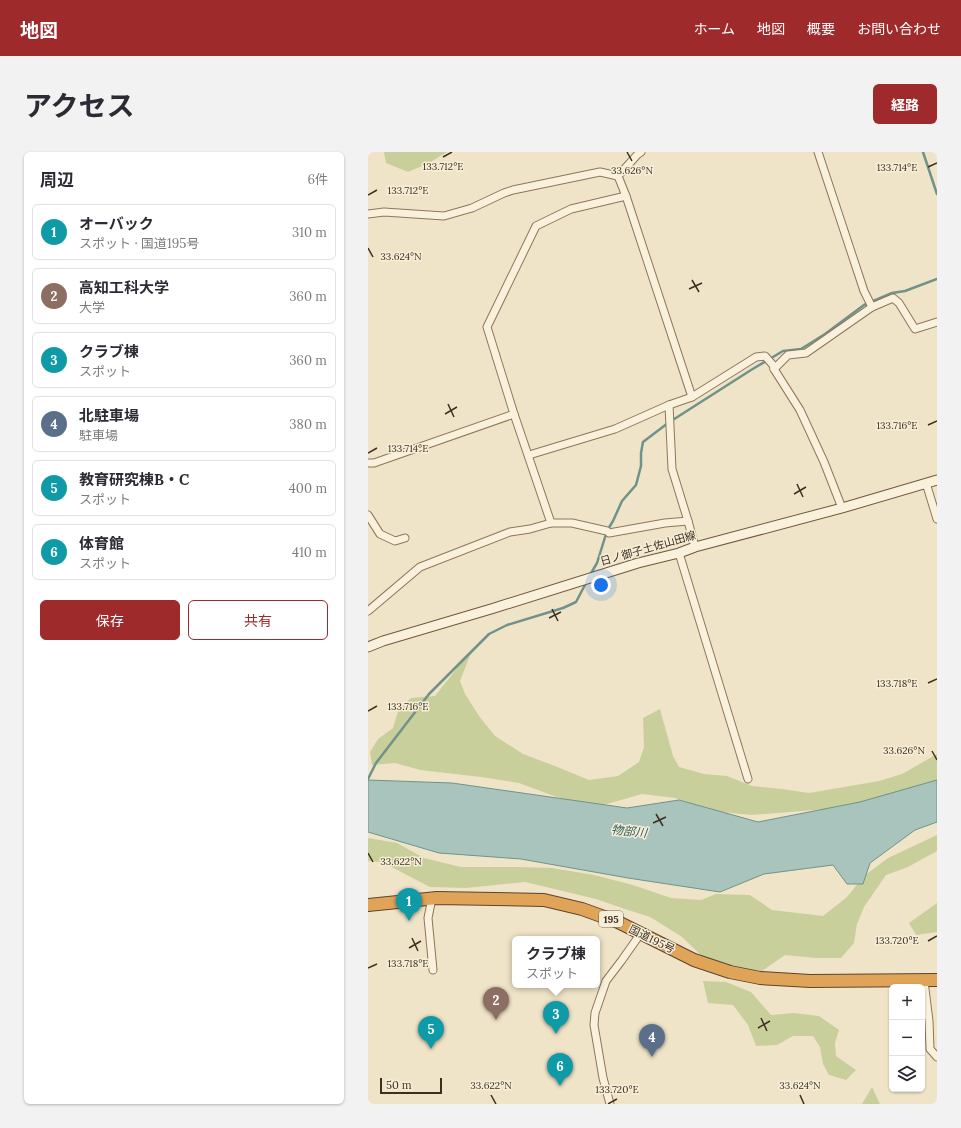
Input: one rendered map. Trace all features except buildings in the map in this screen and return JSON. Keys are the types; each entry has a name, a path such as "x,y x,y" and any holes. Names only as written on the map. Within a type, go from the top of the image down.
{"highway":[{"name":"国道195号","path":"368,905 432,898 544,900 589,912 618,922 694,960 730,972 760,978 810,981 937,980"}],"main road":[{"name":"日ノ御子土佐山田線","path":"368,647 638,563 842,508 937,480"}],"street":[{"path":"618,176 640,152"},
{"path":"818,152 864,291 872,307"},
{"path":"368,214 384,212 444,216 472,208 513,190 600,172 618,176"},
{"path":"618,176 626,196 692,397"},
{"path":"551,523 514,414 487,327 536,226 571,209 626,196"},
{"path":"773,367 788,354 806,353 872,307 893,298 899,303 916,329 937,322"},
{"path":"529,455 615,429 669,405 692,397 756,357 765,356 800,410 824,462 842,508"},
{"path":"669,405 672,469 695,547"},
{"path":"368,463 374,463 514,414"},
{"path":"926,483 937,519"},
{"path":"368,515 380,534 395,541 405,538"},
{"path":"368,610 420,567 510,532 530,529 551,523 572,523 609,532 664,523 688,521"},
{"path":"679,553 748,779"},
{"path":"432,898 428,918 433,970"},
{"path":"610,1104 603,1078 594,1025 595,1013 606,981 641,933"},
{"path":"924,981 929,1021 930,1049 937,1057"}],"green space":[{"path":"384,152 447,152 429,163 408,172 386,163"},
{"path":"473,648 460,681 465,694 479,716 495,736 523,754 589,780 618,776 639,762 644,747 643,718 660,709 673,756 679,767 704,774 727,776 752,786 809,793 879,781 902,774 937,754 937,780 915,793 839,808 751,815 712,811 675,798 642,794 607,804 584,805 519,783 420,770 395,763 372,765 370,752 378,739 393,728 399,708 411,698 435,696"},
{"path":"937,835 937,851 908,867 886,875 864,907 857,924 854,943 841,958 815,958 785,955 762,971 734,970 705,959 682,937 650,917 596,899 525,882 466,888 430,887 382,862 368,861 368,838 397,843 424,858 461,867 552,868 594,875 633,885 671,898 701,900 716,894 750,895 772,910 823,916 847,897 864,876 888,858"},
{"path":"937,903 937,932 916,935 909,923"},
{"path":"703,981 726,982 751,992 771,1015 794,1013 819,1016 839,1030 835,1043 836,1056 856,1070 846,1080 829,1075 823,1064 820,1047 813,1036 793,1036 777,1045 756,1046 748,1025 733,1005 708,1003"},
{"path":"872,1087 880,1104 862,1104"}],"water":[{"name":"物部川","path":"368,780 452,783 627,808 679,800 758,822 860,802 937,780 937,822 915,830 870,863 863,884 847,884 833,865 764,874 720,892 628,878 521,859 439,853 368,832"}],"waterway":[{"path":"923,152 937,194"},
{"path":"590,575 597,563 607,531 622,501 636,485 641,466 643,442 668,423 751,370 783,351 801,349 825,334 864,305 892,293 905,291 937,279"},
{"path":"368,779 376,763 429,694 489,634 507,625 563,608 576,602 586,583"}],"place":[{"name":"オーバック","path":"409,921"},
{"name":"高知工科大学","path":"496,1020"},
{"name":"クラブ棟","path":"556,1034"},
{"name":"教育研究棟B・C","path":"431,1049"},
{"name":"北駐車場","path":"652,1057"},
{"name":"体育館","path":"560,1086"}]}
